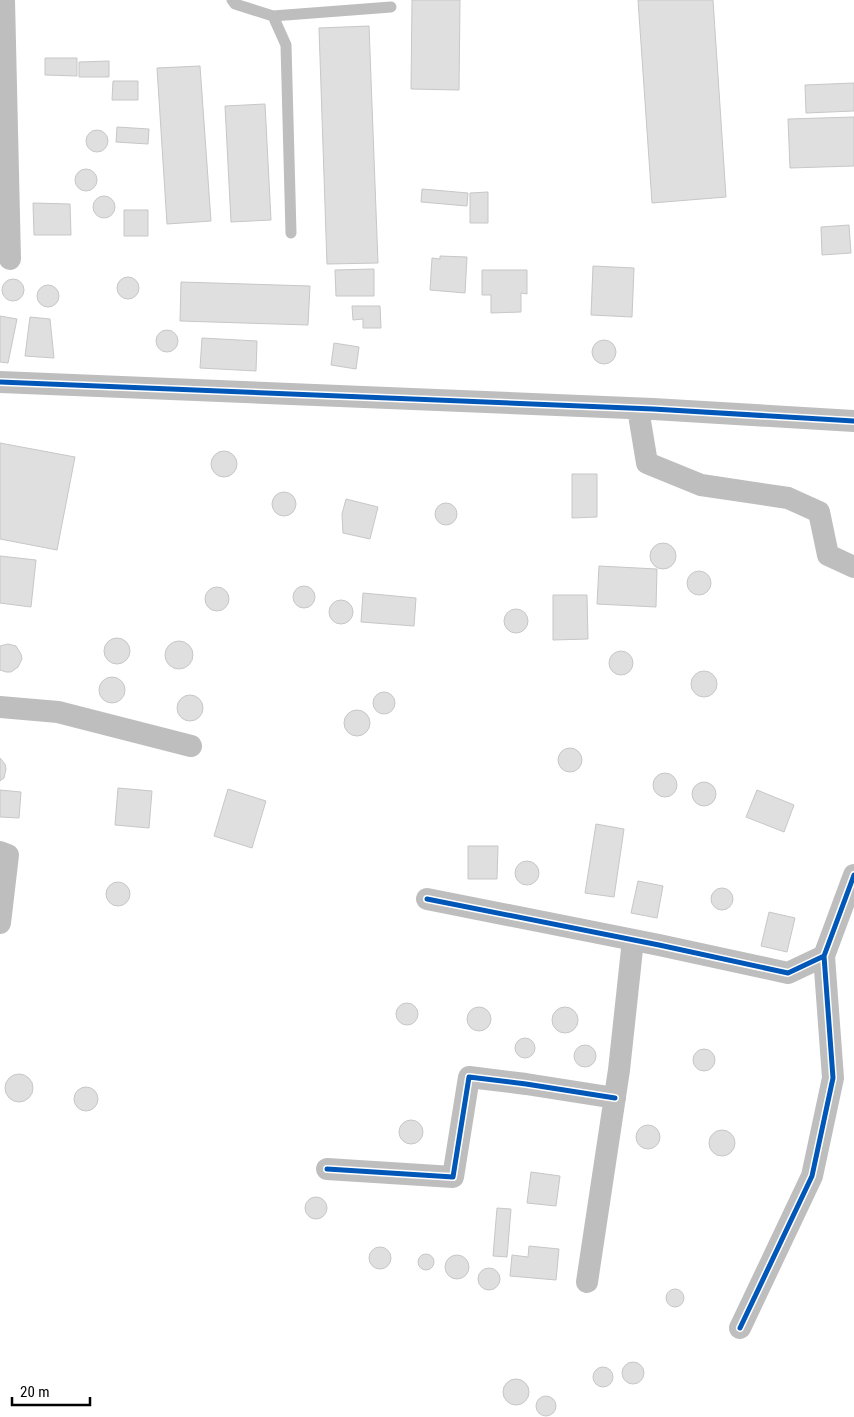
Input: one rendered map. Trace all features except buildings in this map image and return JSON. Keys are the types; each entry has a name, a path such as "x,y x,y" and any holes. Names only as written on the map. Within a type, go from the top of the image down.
{"street":[{"path":"4,0 10,259"},
{"path":"0,382 854,420"},
{"path":"638,409 647,463 701,486 788,498 819,512 828,555 854,567"},
{"path":"0,707 58,712 191,746"},
{"path":"0,852 8,855 0,923"},
{"path":"740,1328 812,1176 833,1078 824,956 854,875"},
{"path":"426,899 788,973 824,956"},
{"path":"587,1282 615,1098 633,940"},
{"path":"327,1169 453,1177 469,1077 615,1098"}],"lane":[{"path":"232,0 235,4 273,16 391,7"},
{"path":"273,16 286,45 291,233"}],"cycle path":[{"path":"0,382 653,409 854,421"},
{"path":"427,899 659,945 788,973 824,956 854,875"},
{"path":"740,1328 812,1176 833,1078 824,956"},
{"path":"327,1169 453,1177 469,1077 615,1098"}]}
